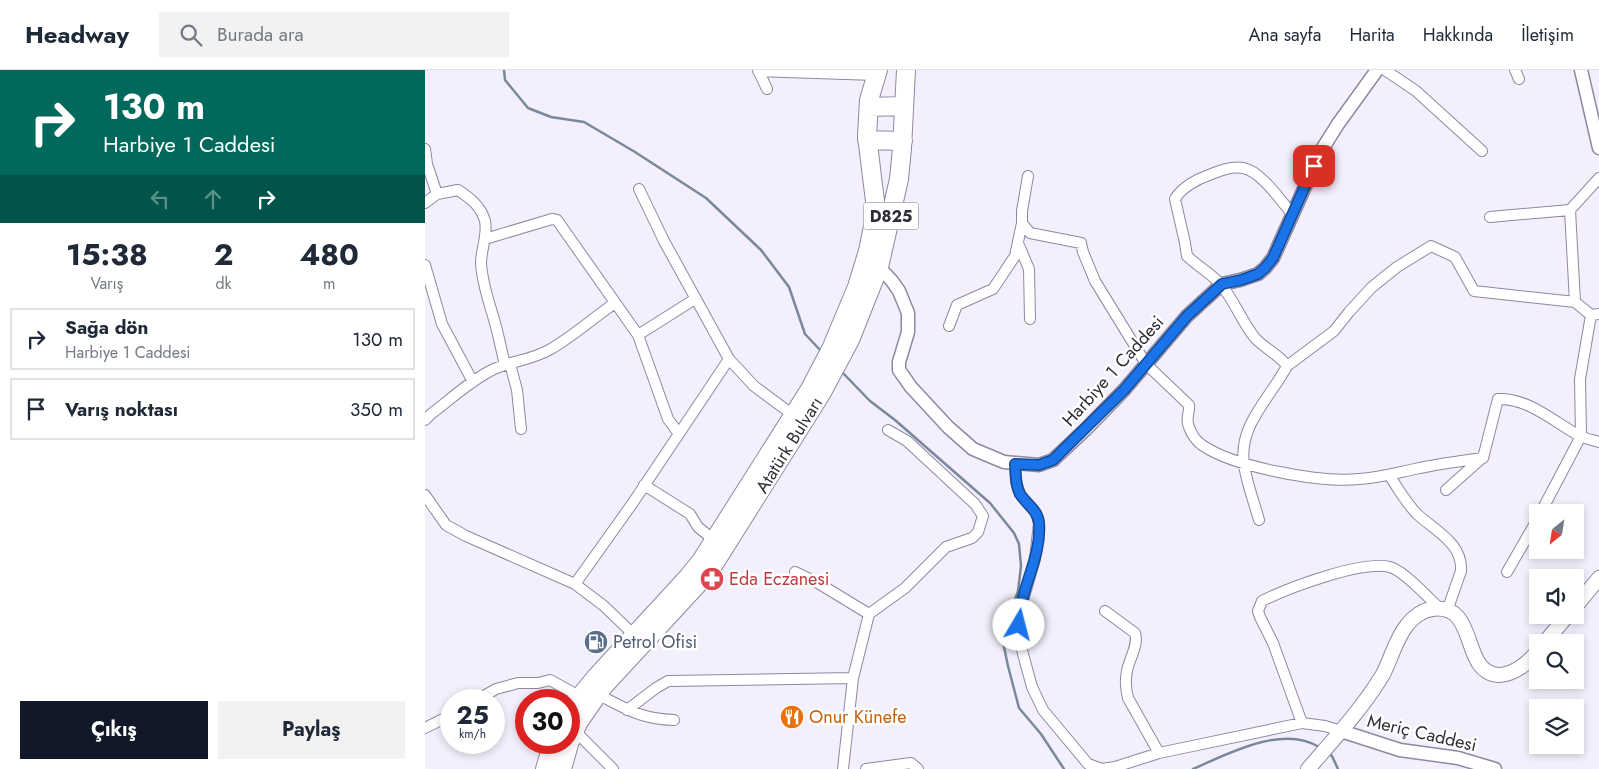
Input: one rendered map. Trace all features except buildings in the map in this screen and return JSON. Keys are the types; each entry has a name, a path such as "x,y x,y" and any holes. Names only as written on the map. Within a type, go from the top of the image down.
{"highway":[{"name":"Atatürk Bulvarı","path":"580,697 632,643 709,572 816,392 837,351 863,310 879,267 899,179 903,140 905,70"},
{"name":"Atatürk Bulvarı","path":"837,351 872,231 875,201 867,140 869,107 877,72"},
{"path":"869,107 904,106"},
{"path":"867,140 903,140"},
{"name":"Atatürk Bulvarı","path":"580,723 632,643 688,577 715,540 793,415 816,392"},
{"path":"545,769 549,754"},
{"name":"Atatürk Bulvarı","path":"562,769 567,754"}],"main road":[{"path":"1584,596 1599,578"},
{"path":"1308,769 1361,707 1382,675 1407,624 1423,612 1444,610 1460,620 1466,629 1479,664 1491,673 1507,674 1522,667 1529,660"},
{"path":"1552,634 1560,624"}],"street":[{"path":"767,89 758,70 877,72"},
{"name":"Harbiye 1 Caddesi","path":"879,267 899,291 908,313 908,332 899,362 899,370 929,408 973,449 992,458 1015,464 1039,465 1053,460 1108,407 1187,316 1222,284 1250,277 1265,268 1273,258 1321,151 1377,70"},
{"path":"1385,70 1416,91 1482,151"},
{"path":"1581,70 1599,148"},
{"path":"425,149 427,164 437,194"},
{"path":"1287,366 1284,360 1268,350 1256,338 1241,318 1222,284 1187,256 1175,199 1179,192 1204,176 1227,169 1243,168 1260,176 1293,214"},
{"path":"949,326 957,305 993,289 1015,256 1028,176"},
{"path":"1489,216 1570,210 1599,178"},
{"path":"639,189 664,241 729,359 754,386 793,415"},
{"path":"425,203 437,194 458,190 470,198 479,208 485,221 485,239 481,263 484,285 507,364 517,390 521,429"},
{"path":"1570,210 1575,302"},
{"path":"485,239 555,219 638,335 669,419 679,434"},
{"path":"1022,222 1030,234 1081,243 1095,281 1146,364 1189,405 1190,408 1186,418 1189,428 1201,445 1244,464 1335,480 1359,480 1415,468 1483,458"},
{"path":"1018,243 1029,269 1030,319"},
{"path":"1259,520 1244,464 1243,452 1251,422 1287,366 1334,331 1371,287 1397,267 1431,246 1455,257 1474,291 1575,302 1595,315 1580,379 1581,436 1545,504"},
{"path":"425,266 442,324 473,382"},
{"path":"638,335 695,299"},
{"path":"425,420 473,382 507,364 530,359 549,350 615,303"},
{"path":"575,584 729,359"},
{"path":"1446,490 1483,458 1498,399 1510,398 1547,415 1581,436 1599,442"},
{"path":"843,769 853,678 869,614 905,588 946,548 972,538 978,532 983,516 975,504 907,441 888,430"},
{"path":"1015,464 1016,482 1020,494 1037,516 1039,523 1035,558 1019,614 1019,636 1023,654 1032,687 1043,710 1088,764 1102,769 1115,767 1159,753 1302,723 1325,726 1337,735"},
{"path":"1302,723 1273,643 1258,611 1262,601 1304,583 1373,566 1391,568 1416,584 1444,610 1461,571 1459,555 1447,538 1416,513 1389,475"},
{"path":"644,484 691,514 698,527 715,540"},
{"path":"425,495 442,520 455,530 575,584 604,606 632,643"},
{"path":"1507,572 1529,534"},
{"path":"795,572 818,583 869,614"},
{"path":"1105,611 1135,633 1135,641 1126,672 1128,698 1159,753"},
{"path":"627,710 656,688 668,682 853,678"},
{"path":"496,689 518,683 538,683 550,680 562,689"},
{"path":"597,694 640,716 651,719 674,720"},
{"path":"425,728 440,720"},
{"name":"Meriç Caddesi","path":"1337,735 1400,750 1458,758 1495,769"},
{"path":"580,736 613,769"},
{"path":"866,769 911,763 918,769"}],"waterway":[{"path":"504,70 505,80 528,108 551,117 584,122 635,152 706,198 761,250 789,287 805,334 821,351"},
{"path":"841,371 870,401 895,420 990,503 1014,533 1019,544 1021,566 1018,591 1005,627 1004,647 1008,666 1019,708 1041,734 1064,769"},
{"path":"1193,769 1238,749 1272,740 1289,739 1305,741 1319,747"},
{"path":"1328,753 1332,756 1338,769"}],"place":[{"name":"Eda Eczanesi","path":"712,579"},
{"name":"Petrol Ofisi","path":"596,642"},
{"name":"Onur Künefe","path":"792,717"}],"route":[{"path":"1019,625 1019,614 1035,558 1039,523 1037,516 1020,494 1016,482 1015,464 1047,464 1061,454 1124,390 1187,316 1222,284 1250,277 1258,274 1265,268 1273,258 1314,166"}]}
